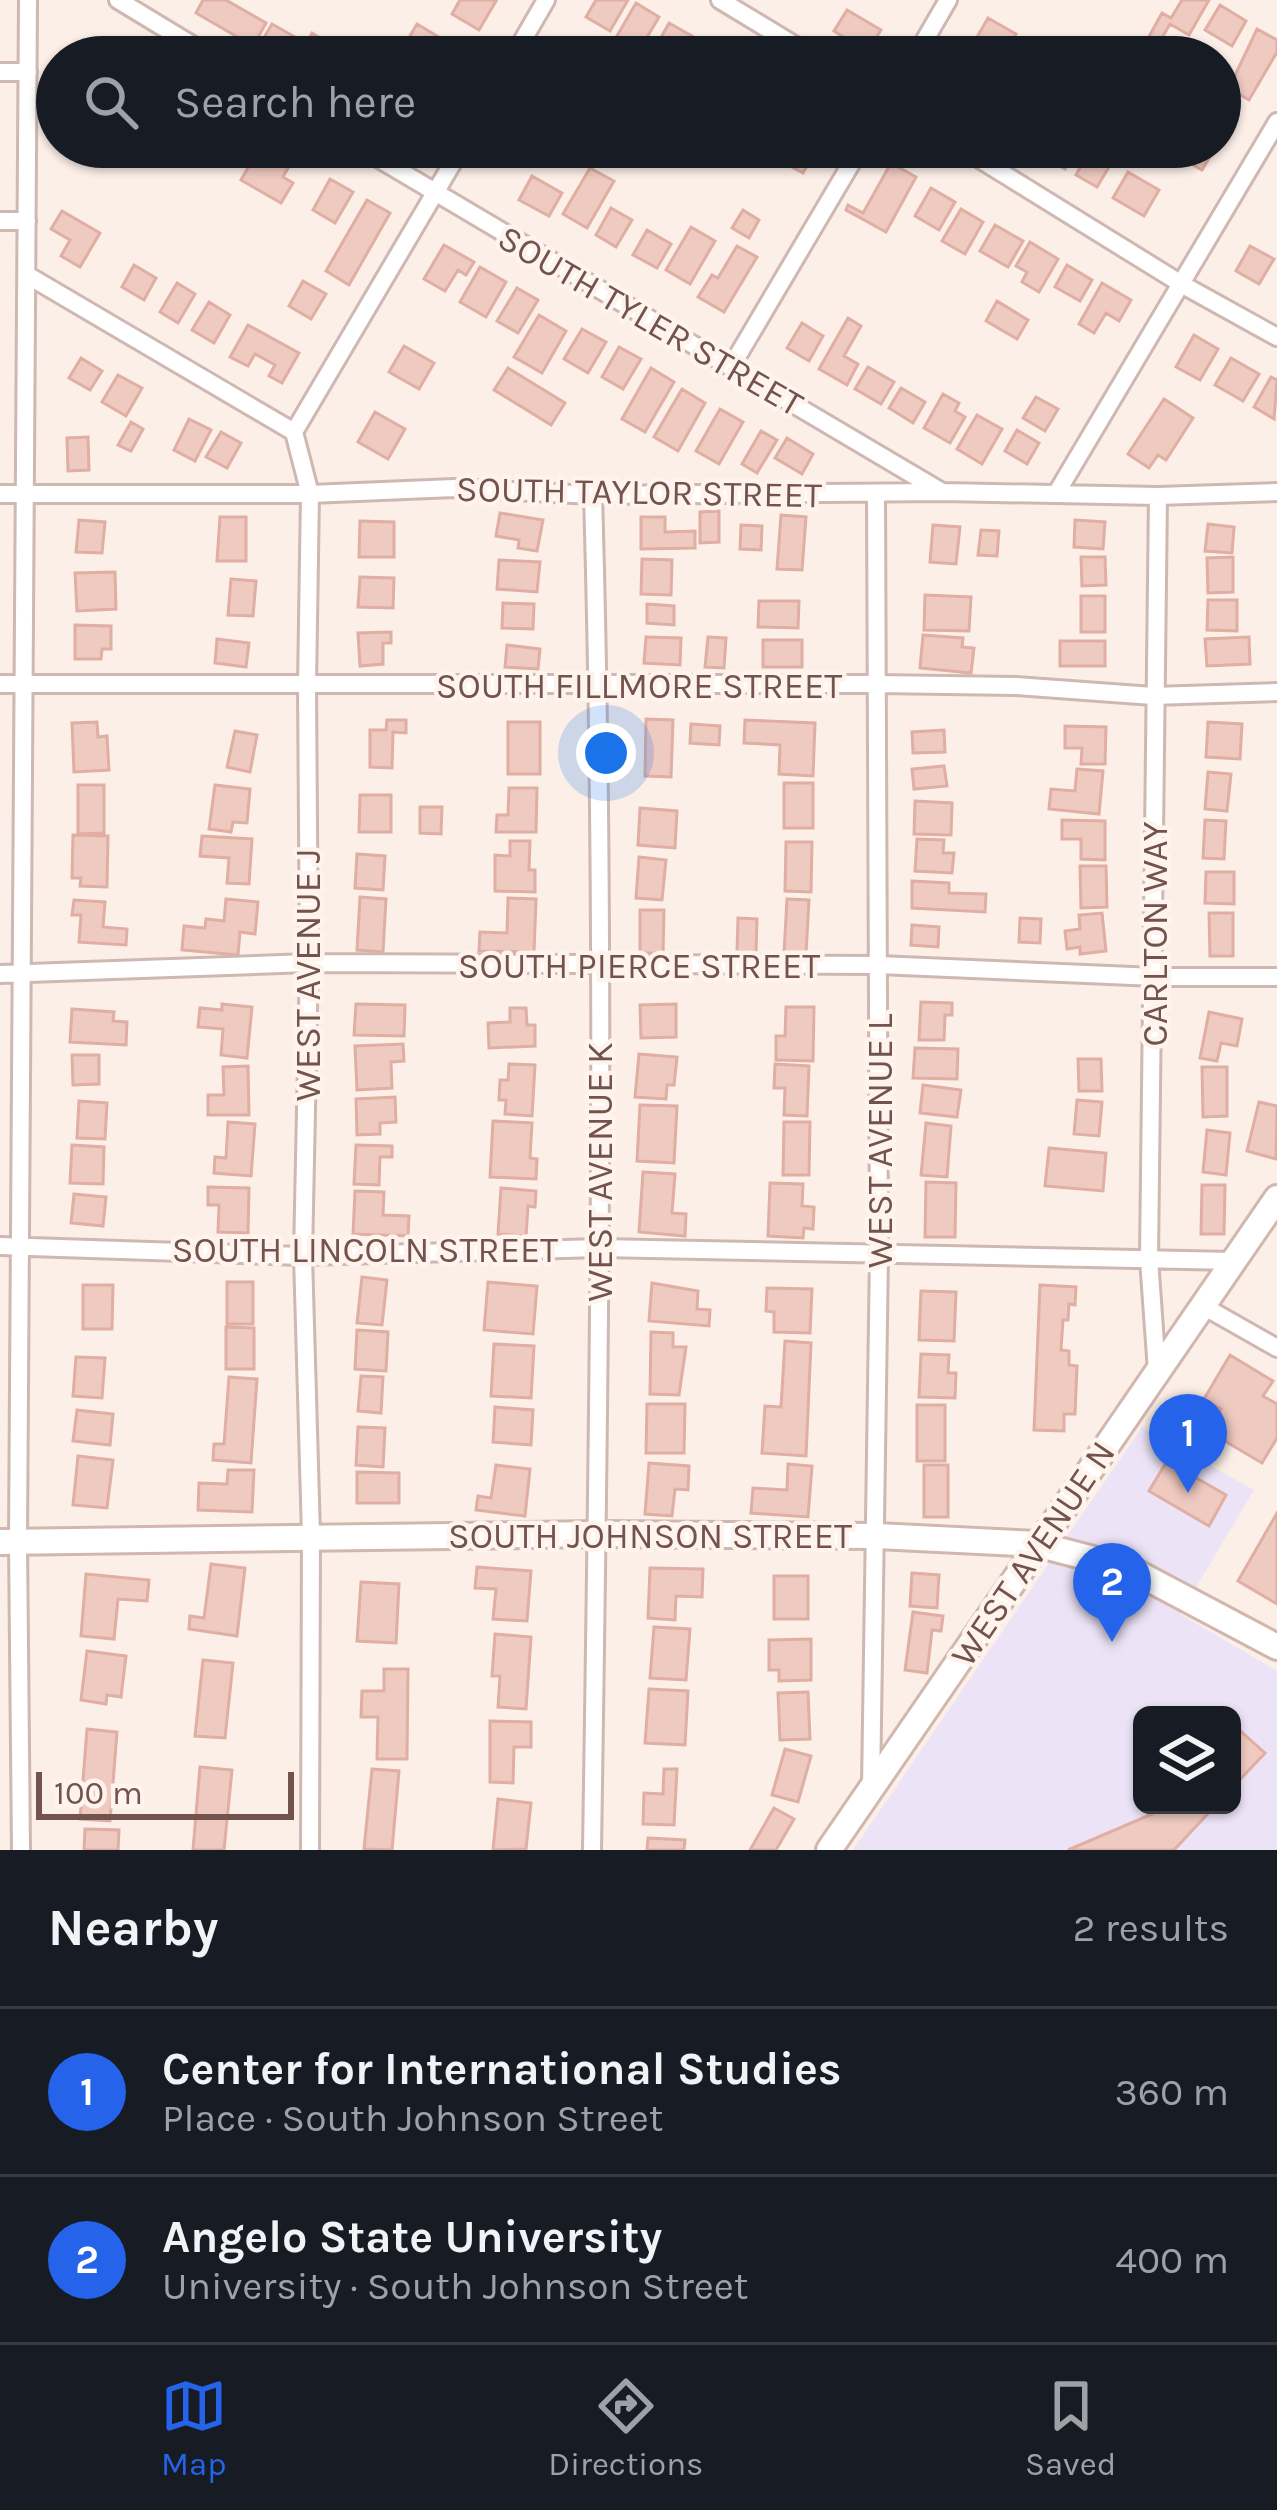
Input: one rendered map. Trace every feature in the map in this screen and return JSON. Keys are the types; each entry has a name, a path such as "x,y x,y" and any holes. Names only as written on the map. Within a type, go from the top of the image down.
{"main road":[{"name":"WEST AVENUE N","path":"829,1850 1277,1198"},
{"name":"SOUTH JOHNSON STREET","path":"9,1542 597,1534 877,1536 1036,1544 1128,1568 1277,1647"}],"street":[{"path":"21,1850 9,1542 20,1244 28,0"},
{"path":"118,0 145,7 184,36"},
{"path":"525,36 546,0"},
{"path":"720,0 779,36"},
{"path":"927,36 948,0"},
{"path":"0,71 28,72"},
{"path":"1056,494 1277,122"},
{"name":"SOUTH TYLER STREET","path":"393,168 943,492"},
{"path":"27,274 295,432 450,168"},
{"path":"731,367 849,168"},
{"path":"995,168 1183,285 1277,337"},
{"path":"0,220 27,221"},
{"name":"WEST AVENUE J","path":"295,432 310,494 303,1256 310,1535 310,1850"},
{"name":"SOUTH TAYLOR STREET","path":"0,494 310,494 454,488 593,495 1277,492"},
{"name":"WEST AVENUE L","path":"871,1789 879,1254 876,493"},
{"name":"WEST AVENUE K","path":"592,1850 600,1248 599,686 593,495"},
{"name":"CARLTON WAY","path":"1157,1372 1149,1259 1158,496"},
{"name":"SOUTH FILLMORE STREET","path":"0,684 878,684 1016,686 1153,696 1277,692"},
{"name":"SOUTH PIERCE STREET","path":"0,974 309,963 879,965 1155,977 1277,976"},
{"name":"SOUTH LINCOLN STREET","path":"0,1246 303,1256 600,1248 1233,1261"},
{"path":"1203,1306 1277,1348"}],"shaded area":[{"path":"1142,1427 1254,1490 1180,1614 1277,1671 1277,1850 853,1850"}],"building":[{"path":"203,0 226,0 266,23 259,36 236,36 196,13"},
{"path":"460,0 496,1 479,30 452,14"},
{"path":"596,0 628,0 610,31 586,17"},
{"path":"1182,0 1209,0 1189,35 1170,24 1163,36 1149,36 1162,13 1171,18"},
{"path":"636,3 659,17 648,36 617,36"},
{"path":"1220,5 1246,21 1238,36 1215,36 1205,30"},
{"path":"847,10 881,30 877,36 842,36 834,31"},
{"path":"988,18 1016,34 1015,36 978,36"},
{"path":"669,23 692,36 662,36"},
{"path":"272,24 293,36 265,36"},
{"path":"417,24 437,36 410,36"},
{"path":"1257,29 1277,40 1277,52 1249,100 1241,95 1241,63"},
{"path":"248,168 288,168 283,177 293,183 281,203 241,180"},
{"path":"590,168 614,181 587,228 563,214"},
{"path":"888,168 900,168 916,177 886,232 846,210 848,205 863,213"},
{"path":"1080,168 1108,168 1097,187 1076,175"},
{"path":"1128,172 1159,190 1144,216 1113,198"},
{"path":"532,176 562,193 549,216 519,200"},
{"path":"330,179 353,192 335,223 313,210"},
{"path":"931,188 955,202 939,230 915,216"},
{"path":"367,200 390,213 349,285 326,271"},
{"path":"611,208 632,220 616,247 596,235"},
{"path":"961,209 983,222 965,254 942,241"},
{"path":"743,210 759,220 749,238 732,228"},
{"path":"62,211 100,233 80,267 61,256 70,240 51,229"},
{"path":"995,225 1023,241 1008,267 980,251"},
{"path":"691,227 715,241 690,284 666,270"},
{"path":"647,230 671,244 657,268 633,255"},
{"path":"1030,242 1058,259 1039,292 1022,282 1027,272 1016,266"},
{"path":"444,245 474,262 466,275 458,270 445,291 424,279"},
{"path":"737,246 757,257 724,312 698,297 712,275 718,278"},
{"path":"1250,246 1274,259 1259,284 1236,271"},
{"path":"134,265 156,278 144,300 122,287"},
{"path":"1067,265 1092,280 1080,301 1055,287"},
{"path":"480,267 506,282 486,317 460,302"},
{"path":"303,281 326,294 311,319 289,306"},
{"path":"177,283 195,294 178,323 160,312"},
{"path":"1102,283 1131,300 1119,321 1106,313 1094,333 1079,324"},
{"path":"517,288 538,300 518,333 497,321"},
{"path":"997,301 1028,320 1017,339 986,321"},
{"path":"209,302 230,315 214,343 192,330"},
{"path":"539,315 566,331 542,373 514,357"},
{"path":"848,318 861,326 844,356 858,364 847,385 819,369"},
{"path":"802,323 823,336 809,361 787,348"},
{"path":"248,325 299,353 282,383 269,376 275,365 255,354 248,366 230,357"},
{"path":"582,329 606,342 588,373 564,359"},
{"path":"1194,335 1218,349 1200,380 1176,367"},
{"path":"404,346 434,363 419,389 389,372"},
{"path":"619,347 641,359 623,389 602,377"},
{"path":"81,358 102,371 90,390 69,378"},
{"path":"1231,358 1259,374 1243,401 1215,385"},
{"path":"868,367 894,382 881,404 855,389"},
{"path":"508,368 565,403 551,425 494,390"},
{"path":"651,368 674,382 645,432 622,419"},
{"path":"118,375 142,388 126,416 102,402"},
{"path":"1271,377 1277,380 1274,419 1254,407"},
{"path":"901,388 925,402 913,423 889,408"},
{"path":"682,389 705,403 678,451 654,437"},
{"path":"943,394 959,403 955,411 965,417 950,443 924,428"},
{"path":"1036,397 1058,409 1045,431 1023,418"},
{"path":"1164,399 1193,418 1166,460 1158,455 1149,468 1128,454"},
{"path":"720,409 743,422 719,464 696,451"},
{"path":"375,412 405,429 388,459 358,442"},
{"path":"977,415 1002,429 982,464 957,449"},
{"path":"189,419 211,430 195,461 174,450"},
{"path":"131,422 143,429 131,451 118,445"},
{"path":"1017,430 1039,443 1027,464 1005,451"},
{"path":"761,431 777,440 757,473 742,464"},
{"path":"221,432 241,443 227,468 206,457"},
{"path":"88,437 89,470 68,471 67,438"},
{"path":"787,438 813,454 802,474 775,458"},
{"path":"719,511 719,542 700,543 700,512"},
{"path":"500,513 543,520 537,551 518,548 519,540 496,536"},
{"path":"781,515 806,517 802,570 777,569"},
{"path":"220,517 246,517 246,561 217,561"},
{"path":"641,517 665,517 665,532 695,531 695,548 641,549"},
{"path":"79,520 105,522 102,553 76,552"},
{"path":"1075,520 1105,522 1103,549 1074,547"},
{"path":"360,521 394,522 394,557 359,557"},
{"path":"1208,524 1234,527 1232,553 1205,551"},
{"path":"741,525 762,526 761,550 740,549"},
{"path":"933,525 960,527 956,564 930,562"},
{"path":"981,530 999,531 997,556 978,555"},
{"path":"1081,557 1105,557 1106,585 1082,586"},
{"path":"1233,557 1233,592 1208,593 1207,558"},
{"path":"642,559 672,560 671,595 641,594"},
{"path":"499,560 540,562 537,592 497,589"},
{"path":"115,572 116,609 77,611 75,573"},
{"path":"360,577 394,578 393,608 358,607"},
{"path":"231,579 256,581 253,616 228,615"},
{"path":"925,595 971,597 969,631 924,630"},
{"path":"1081,596 1105,596 1105,632 1081,632"},
{"path":"1208,600 1237,600 1237,631 1207,630"},
{"path":"759,601 799,601 798,628 758,627"},
{"path":"503,603 534,604 533,629 502,628"},
{"path":"647,604 674,606 674,625 647,623"},
{"path":"75,625 111,626 111,649 102,649 101,659 75,659"},
{"path":"391,632 391,643 383,643 383,664 360,666 358,633"},
{"path":"923,635 963,638 962,647 974,648 971,673 920,668"},
{"path":"646,637 681,638 680,665 644,663"},
{"path":"708,637 726,638 724,668 705,667"},
{"path":"1249,637 1250,664 1207,666 1205,639"},
{"path":"217,639 249,643 246,667 215,663"},
{"path":"763,640 802,640 802,667 763,667"},
{"path":"1060,641 1105,641 1105,666 1060,666"},
{"path":"507,645 540,649 538,669 505,667"},
{"path":"646,719 673,720 671,777 645,776"},
{"path":"387,720 406,720 406,733 393,732 392,768 370,767 370,730 386,730"},
{"path":"745,720 815,723 813,776 779,774 780,745 744,743"},
{"path":"97,722 98,737 107,736 109,770 74,772 72,723"},
{"path":"508,722 540,722 540,774 508,774"},
{"path":"1208,722 1242,724 1240,759 1206,757"},
{"path":"691,724 720,726 719,745 690,743"},
{"path":"1065,726 1106,727 1105,764 1081,764 1082,748 1065,748"},
{"path":"944,730 945,752 913,753 912,732"},
{"path":"235,731 257,735 250,772 227,767"},
{"path":"944,766 947,786 914,789 912,769"},
{"path":"1077,769 1103,771 1099,814 1049,809 1051,789 1075,791"},
{"path":"1208,772 1231,774 1227,811 1205,809"},
{"path":"784,783 813,783 813,828 784,828"},
{"path":"78,785 104,785 104,833 78,834"},
{"path":"215,785 250,789 247,823 233,822 231,832 209,829"},
{"path":"509,788 537,788 536,832 496,832 497,815 508,815"},
{"path":"360,795 391,795 391,832 359,832"},
{"path":"915,801 952,803 951,835 914,834"},
{"path":"420,807 442,807 441,834 420,833"},
{"path":"640,808 677,811 675,848 638,845"},
{"path":"1062,820 1105,821 1105,860 1081,859 1081,839 1062,839"},
{"path":"1205,820 1226,821 1224,859 1203,858"},
{"path":"73,835 108,836 107,887 80,886 81,878 72,878"},
{"path":"202,836 252,839 249,884 227,883 229,858 200,856"},
{"path":"917,839 944,840 943,853 954,853 952,873 915,871"},
{"path":"510,841 530,841 529,870 535,870 535,892 495,891 495,855 510,856"},
{"path":"786,842 812,842 811,892 785,891"},
{"path":"357,854 385,856 383,890 355,888"},
{"path":"639,857 666,860 662,900 636,898"},
{"path":"1080,866 1106,866 1107,907 1081,908"},
{"path":"1206,872 1234,872 1234,904 1205,903"},
{"path":"912,881 949,883 949,893 986,894 985,912 912,908"},
{"path":"360,897 386,899 383,952 357,950"},
{"path":"508,898 536,899 534,952 479,951 480,932 507,933"},
{"path":"226,899 258,902 255,934 240,932 238,955 182,950 184,926 205,928 206,919 224,921"},
{"path":"787,899 809,900 806,954 784,953"},
{"path":"74,900 105,902 103,927 127,929 126,945 79,942 81,915 72,915"},
{"path":"640,910 664,910 663,953 640,953"},
{"path":"1102,913 1106,951 1080,954 1080,947 1067,949 1065,931 1080,929 1079,915"},
{"path":"1209,913 1233,913 1233,956 1210,956"},
{"path":"738,918 757,919 756,952 737,952"},
{"path":"1020,918 1041,919 1040,943 1019,942"},
{"path":"912,925 939,927 938,947 911,945"},
{"path":"921,1002 952,1003 952,1015 945,1015 944,1040 919,1040"},
{"path":"222,1004 252,1007 247,1058 221,1055 223,1029 198,1027 200,1008 222,1010"},
{"path":"356,1004 405,1005 404,1036 354,1035"},
{"path":"676,1004 676,1037 641,1038 640,1005"},
{"path":"786,1007 814,1007 813,1061 776,1060 776,1036 785,1036"},
{"path":"510,1008 526,1008 527,1025 535,1025 535,1046 489,1048 488,1023 510,1022"},
{"path":"72,1009 114,1012 113,1021 127,1022 126,1045 70,1042"},
{"path":"1209,1012 1242,1019 1237,1046 1221,1043 1217,1061 1200,1058"},
{"path":"403,1044 404,1061 391,1062 392,1088 357,1090 355,1046"},
{"path":"915,1048 958,1049 957,1079 913,1078"},
{"path":"639,1054 677,1057 674,1085 667,1085 666,1099 635,1097"},
{"path":"72,1055 99,1055 99,1084 73,1085"},
{"path":"1078,1059 1101,1059 1102,1091 1079,1091"},
{"path":"509,1064 535,1065 532,1116 505,1114 506,1100 499,1100 500,1080 508,1080"},
{"path":"775,1064 809,1066 807,1116 784,1115 785,1088 774,1088"},
{"path":"248,1066 249,1115 208,1115 208,1095 224,1095 223,1067"},
{"path":"1202,1067 1227,1067 1227,1116 1203,1117"},
{"path":"923,1085 961,1090 957,1117 920,1113"},
{"path":"395,1097 396,1122 380,1123 380,1134 357,1135 356,1099"},
{"path":"1077,1100 1102,1102 1099,1136 1074,1134"},
{"path":"79,1101 107,1103 105,1139 77,1138"},
{"path":"1259,1102 1277,1106 1276,1159 1247,1151"},
{"path":"640,1105 677,1106 674,1163 637,1161"},
{"path":"493,1121 532,1123 530,1158 537,1159 536,1179 490,1177"},
{"path":"228,1122 255,1124 251,1176 214,1173 215,1157 226,1158"},
{"path":"784,1122 810,1122 809,1175 783,1175"},
{"path":"926,1123 951,1126 947,1177 921,1175"},
{"path":"1207,1130 1230,1133 1226,1175 1203,1172"},
{"path":"72,1145 104,1147 103,1184 70,1183"},
{"path":"356,1145 392,1146 392,1157 380,1157 379,1185 354,1184"},
{"path":"1049,1148 1106,1153 1103,1191 1045,1186"},
{"path":"643,1172 675,1174 672,1213 686,1214 685,1236 639,1232"},
{"path":"926,1182 956,1183 955,1237 925,1237"},
{"path":"770,1183 803,1184 802,1206 814,1207 813,1229 804,1228 803,1238 768,1236"},
{"path":"1202,1185 1225,1185 1224,1234 1201,1234"},
{"path":"208,1187 249,1188 248,1233 218,1232 219,1205 208,1205"},
{"path":"501,1188 536,1191 535,1207 528,1206 526,1236 498,1234"},
{"path":"355,1191 384,1192 383,1215 409,1216 408,1236 353,1234"},
{"path":"74,1194 106,1197 103,1226 71,1223"},
{"path":"362,1277 387,1280 382,1325 357,1323"},
{"path":"227,1282 253,1282 253,1324 227,1324"},
{"path":"488,1282 537,1286 533,1334 484,1330"},
{"path":"652,1283 698,1291 697,1309 710,1310 709,1326 649,1321"},
{"path":"83,1285 113,1285 112,1329 83,1329"},
{"path":"1040,1285 1076,1287 1075,1305 1069,1304 1068,1320 1063,1320 1061,1350 1069,1351 1069,1365 1077,1366 1075,1414 1064,1414 1064,1431 1034,1430"},
{"path":"767,1288 812,1289 810,1333 774,1332 774,1312 766,1311"},
{"path":"921,1291 956,1292 954,1341 919,1340"},
{"path":"226,1327 254,1328 254,1369 226,1369"},
{"path":"357,1330 388,1332 386,1371 355,1369"},
{"path":"651,1332 673,1333 673,1347 686,1347 679,1395 650,1394"},
{"path":"785,1341 811,1343 806,1456 762,1453 765,1406 781,1407"},
{"path":"494,1344 534,1346 531,1398 491,1396"},
{"path":"921,1354 949,1355 948,1373 956,1373 955,1398 919,1397"},
{"path":"1230,1355 1273,1381 1263,1396 1277,1404 1277,1438 1262,1463 1208,1431 1221,1409 1204,1399"},
{"path":"76,1357 105,1358 102,1398 73,1396"},
{"path":"361,1376 383,1377 381,1413 358,1411"},
{"path":"229,1377 257,1379 251,1463 213,1460 214,1444 224,1444"},
{"path":"647,1404 685,1404 684,1453 646,1453"},
{"path":"917,1405 945,1405 945,1461 917,1461"},
{"path":"495,1407 533,1410 531,1445 493,1442"},
{"path":"77,1410 113,1414 110,1445 73,1441"},
{"path":"358,1427 385,1428 383,1467 356,1465"},
{"path":"78,1456 113,1460 107,1508 73,1505"},
{"path":"1167,1461 1226,1495 1209,1526 1149,1491"},
{"path":"649,1463 689,1466 688,1490 675,1489 672,1516 645,1514"},
{"path":"788,1464 812,1466 808,1517 751,1513 753,1488 787,1490"},
{"path":"496,1465 530,1469 525,1516 476,1510 478,1496 491,1498"},
{"path":"924,1465 948,1465 948,1517 924,1517"},
{"path":"228,1470 254,1470 252,1512 198,1510 199,1483 227,1484"},
{"path":"357,1472 399,1473 399,1503 357,1503"},
{"path":"1277,1513 1277,1604 1238,1581"},
{"path":"211,1564 245,1568 237,1636 189,1629 190,1616 204,1618"},
{"path":"477,1567 531,1571 527,1621 493,1619 496,1589 475,1588"},
{"path":"650,1568 703,1569 702,1597 676,1596 675,1620 648,1618"},
{"path":"912,1573 939,1575 937,1608 910,1606"},
{"path":"86,1574 149,1580 147,1601 118,1599 114,1639 81,1636"},
{"path":"774,1576 808,1576 808,1619 774,1619"},
{"path":"361,1582 399,1584 396,1643 357,1641"},
{"path":"913,1612 943,1616 941,1631 932,1630 927,1673 905,1670"},
{"path":"654,1627 690,1629 686,1680 650,1678"},
{"path":"495,1634 531,1637 526,1709 498,1707 500,1676 492,1676"},
{"path":"811,1639 811,1680 779,1681 779,1670 769,1670 769,1640"},
{"path":"87,1651 126,1656 121,1697 107,1695 106,1704 81,1700"},
{"path":"203,1660 233,1663 225,1738 195,1736"},
{"path":"384,1669 408,1669 407,1759 377,1759 378,1717 361,1717 362,1691 384,1691"},
{"path":"649,1689 688,1691 685,1745 645,1743"},
{"path":"808,1692 810,1739 780,1740 778,1693"},
{"path":"490,1721 531,1722 531,1747 514,1747 513,1783 490,1782"},
{"path":"87,1729 117,1732 110,1821 80,1819"},
{"path":"1241,1732 1265,1753 1241,1778"},
{"path":"785,1749 811,1756 798,1802 772,1795"},
{"path":"200,1767 232,1770 224,1850 193,1850"},
{"path":"372,1769 399,1771 392,1850 364,1849"},
{"path":"664,1769 677,1769 674,1825 643,1824 644,1793 663,1794"},
{"path":"498,1799 531,1803 526,1849 493,1850"},
{"path":"774,1808 794,1819 776,1850 750,1850"},
{"path":"1152,1814 1208,1814 1174,1850 1068,1850"},
{"path":"85,1829 119,1830 118,1850 84,1850"},
{"path":"648,1838 685,1840 684,1850 647,1850"}],"place":[{"name":"Center for International Studies","path":"1188,1493"},
{"name":"Angelo State University","path":"1112,1642"}]}
